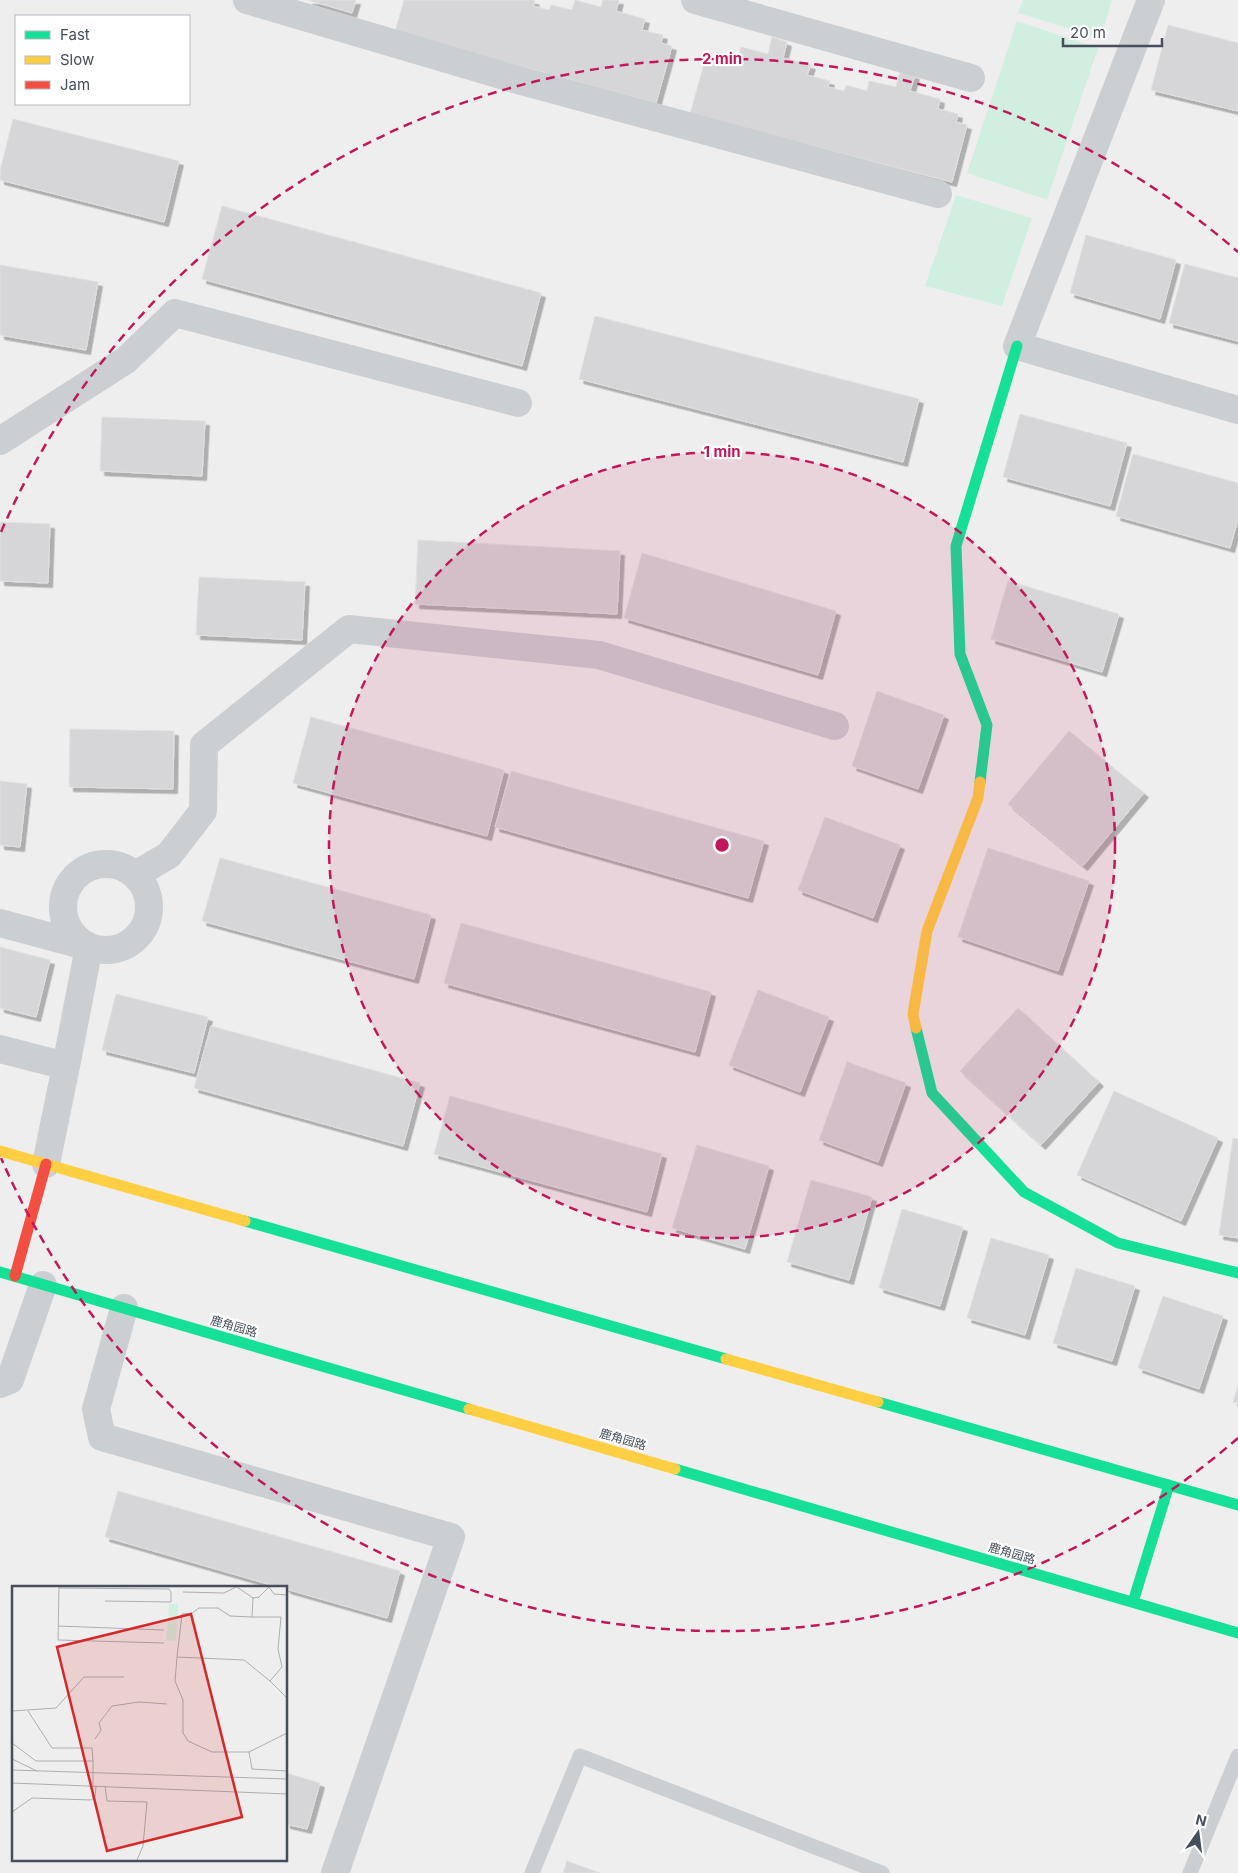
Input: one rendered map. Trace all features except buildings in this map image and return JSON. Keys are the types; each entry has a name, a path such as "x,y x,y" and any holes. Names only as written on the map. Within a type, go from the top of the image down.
{"street":[{"path":"247,0 518,80 938,194"},
{"path":"695,0 971,78"},
{"path":"1151,0 1017,346 956,546 960,654 987,725 978,798 927,931 913,1014 932,1094 1024,1192 1118,1243 1238,1273"},
{"path":"0,442 126,360 175,313 518,402"},
{"path":"1017,346 1238,410"},
{"path":"135,875 169,855 203,811 204,745 349,630 599,655 835,726"},
{"path":"0,924 89,947 104,950 119,948 132,941 142,930 148,916 149,902 144,887 135,875 122,867 108,864 93,866 79,872 69,884 64,898 63,913 67,927 76,939 89,947"},
{"path":"15,1276 46,1164 89,947"},
{"path":"0,1049 66,1066"},
{"path":"0,1151 1238,1505"},
{"name":"鹿角园路","path":"0,1272 1238,1633"},
{"path":"0,1384 10,1380 43,1285"},
{"path":"124,1308 96,1409 102,1437 451,1537 335,1873"},
{"path":"1133,1602 1169,1485"}],"lane":[{"path":"532,1873 580,1756 882,1873"},
{"path":"1190,1873 1238,1756"}],"green space":[{"path":"1023,0 1112,0 1101,38 1018,13"},
{"path":"1017,21 1098,48 1047,200 967,173"},
{"path":"956,195 1032,218 1002,306 925,286"}],"traffic: fast":[{"path":"980,782 987,725 960,654 956,546 1017,346"},
{"path":"916,1028 932,1093 1024,1192 1118,1243 1238,1273"},
{"path":"245,1221 726,1359"},
{"path":"0,1272 469,1409"},
{"path":"878,1402 1238,1505"},
{"path":"675,1469 1238,1633"},
{"path":"1133,1602 1169,1485"}],"traffic: slow":[{"path":"916,1028 913,1014 927,931 978,798 980,782"},
{"path":"0,1151 245,1221"},
{"path":"726,1359 878,1402"},
{"path":"469,1409 675,1469"}],"traffic: jam":[{"path":"15,1276 46,1164"}]}
